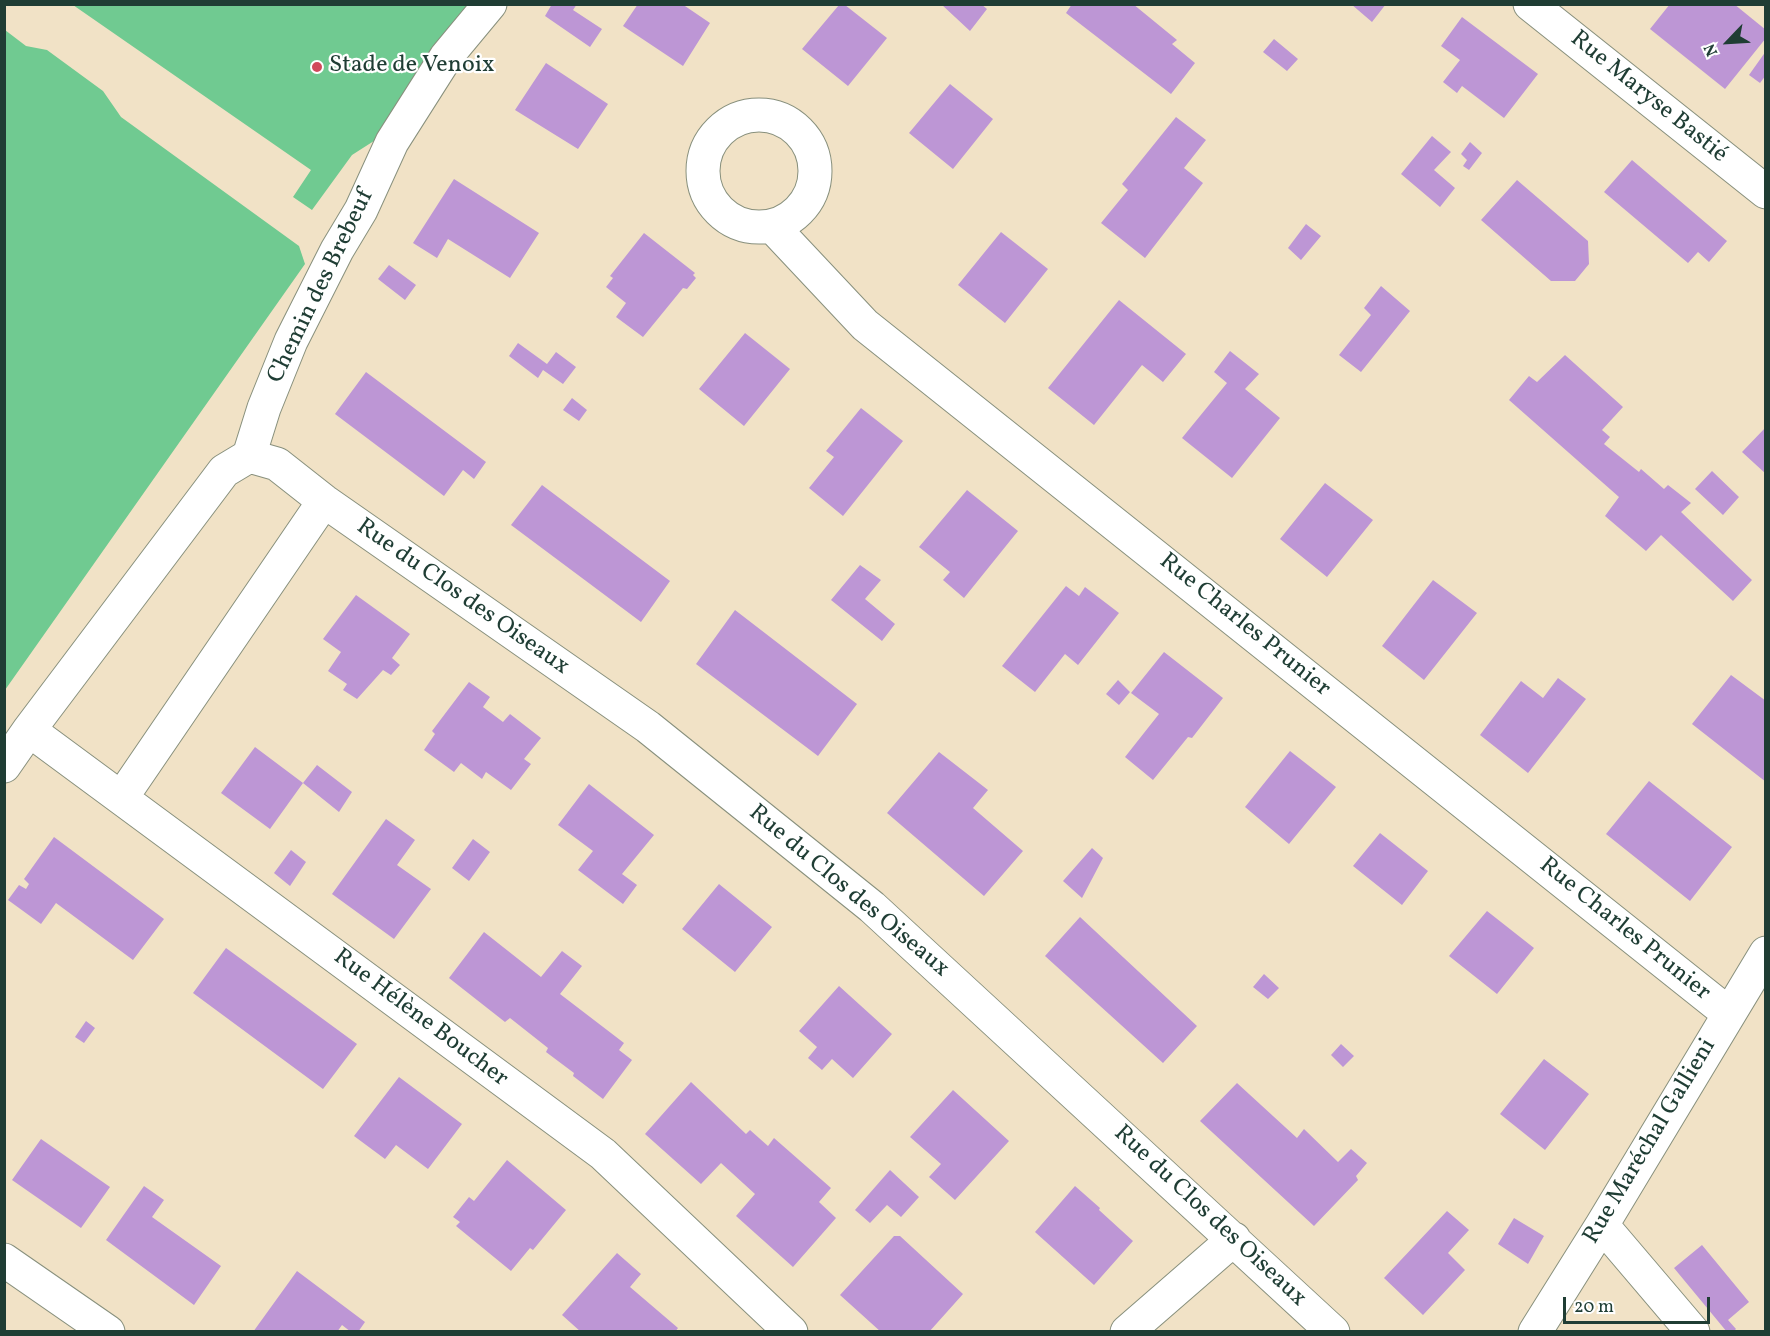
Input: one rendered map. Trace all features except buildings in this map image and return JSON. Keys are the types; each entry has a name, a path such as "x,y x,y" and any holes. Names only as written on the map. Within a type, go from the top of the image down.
{"street":[{"name":"Chemin des Brebeuf","path":"249,456 264,408 291,341 337,250 362,210 392,142 446,57 490,4"},
{"name":"Rue Maryse Bastié","path":"1530,4 1766,192"},
{"name":"Rue Charles Prunier","path":"772,226 865,325 1728,1013"},
{"name":"Rue du Clos des Oiseaux","path":"249,456 277,464 324,501 648,727 872,907 1333,1332"},
{"path":"4,766 224,471 249,456"},
{"path":"122,797 324,501"},
{"name":"Rue Hélène Boucher","path":"29,730 603,1154 791,1332"},
{"name":"Rue Maréchal Gallieni","path":"1535,1332 1766,953"},
{"path":"1602,1225 1693,1332"},
{"path":"1127,1332 1233,1239"},
{"path":"4,1260 108,1332"}],"green space":[{"name":"Stade de Venoix","path":"73,5 471,5 391,130 352,155 312,210 293,197 311,170"},
{"path":"5,30 26,46 47,50 103,91 121,117 299,246 305,264 5,690"}],"place":[{"name":"Stade de Venoix","path":"317,67"}]}
